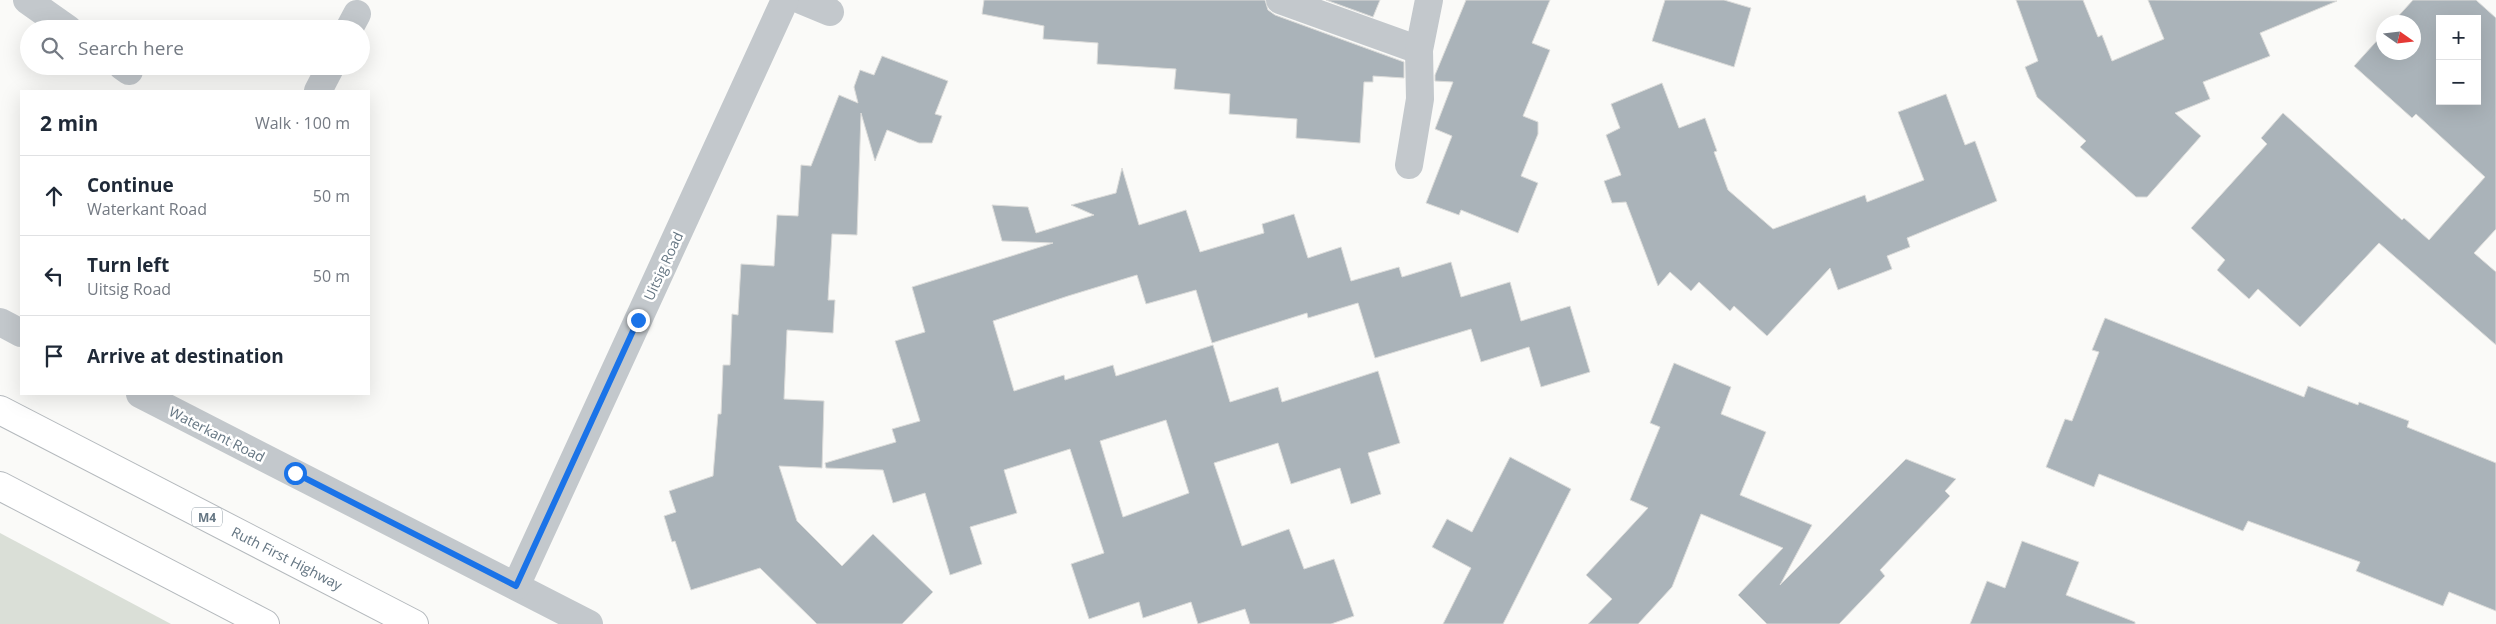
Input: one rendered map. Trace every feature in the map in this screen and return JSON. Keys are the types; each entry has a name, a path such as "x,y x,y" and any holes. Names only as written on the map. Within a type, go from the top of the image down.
{"highway":[{"name":"Ruth First Highway","path":"0,410 414,624"},
{"path":"0,486 265,624"}],"street":[{"path":"27,0 55,20"},
{"name":"Uitsig Road","path":"516,586 785,0"},
{"path":"801,0 830,12"},
{"path":"1280,0 1419,50"},
{"path":"1409,165 1420,99 1419,50 1429,0"},
{"path":"319,90 326,75"},
{"path":"0,322 20,332"},
{"name":"Waterkant Road","path":"154,397 589,624"}],"shaded area":[{"path":"0,533 171,624 0,624"}],"building":[{"path":"984,0 1265,0 1268,10 1275,15 1404,62 1404,78 1373,76 1373,82 1364,82 1360,143 1296,138 1297,119 1229,114 1230,94 1174,89 1176,69 1097,64 1098,43 1043,39 1044,26 982,14"},
{"path":"1326,0 1380,0 1373,17"},
{"path":"1466,0 1550,0 1532,43 1550,50 1523,116 1538,122 1538,134 1521,176 1538,183 1518,233 1461,210 1459,215 1426,203 1452,136 1435,129 1453,82 1435,81 1435,75"},
{"path":"1665,0 1724,0 1751,8 1734,67 1652,41"},
{"path":"2016,0 2083,0 2098,37 2102,35 2112,61 2164,39 2148,0 2337,1 2260,33 2270,56 2203,82 2210,99 2175,113 2201,136 2147,197 2136,197 2080,147 2086,141 2037,97 2025,67 2038,61"},
{"path":"2413,0 2476,0 2496,18 2496,229 2474,253 2496,272 2496,345 2379,243 2300,327 2258,289 2249,299 2217,270 2225,260 2191,228 2267,144 2261,138 2283,113 2402,220 2404,218 2429,240 2485,177 2416,114 2412,118 2354,66 2376,42 2376,60 2421,60 2421,15 2399,15"},
{"path":"882,56 948,81 935,114 942,116 932,143 919,143 887,130 875,161 861,113 857,235 832,234 828,300 835,300 833,333 787,330 784,399 824,401 822,468 779,466 797,521 842,566 873,534 933,592 902,624 817,624 760,568 691,590 675,541 672,542 664,516 676,512 669,491 713,476 718,414 721,414 723,365 730,365 732,314 738,315 741,264 774,266 777,215 798,216 801,165 811,166 839,95 858,103 854,87 860,70 874,75"},
{"path":"1662,83 1679,128 1705,118 1717,151 1714,152 1728,190 1773,229 1865,195 1867,202 1924,180 1898,112 1946,94 1965,145 1975,141 1997,201 1907,238 1910,247 1887,256 1892,269 1838,290 1830,268 1767,336 1734,306 1730,311 1699,282 1691,291 1670,272 1658,286 1626,202 1612,203 1604,181 1621,175 1606,135 1620,128 1611,104"},
{"path":"1122,168 1139,225 1186,210 1200,252 1264,233 1262,224 1294,214 1308,258 1341,247 1351,281 1399,267 1402,277 1451,262 1461,297 1510,282 1521,321 1570,306 1590,372 1541,387 1529,347 1481,362 1471,329 1375,358 1358,303 1308,318 1307,313 1212,343 1196,290 1146,304 1137,275 1068,296 993,321 1014,391 1064,375 1065,380 1113,365 1116,376 1213,345 1230,402 1278,387 1282,402 1378,371 1400,443 1368,453 1381,494 1351,504 1340,468 1291,484 1278,443 1214,463 1242,546 1289,529 1304,569 1334,559 1354,616 1331,624 1250,624 1245,609 1198,624 1191,602 1143,618 1139,602 1089,619 1071,564 1104,553 1070,449 1004,470 1017,513 970,527 982,564 950,575 925,493 893,503 883,470 826,468 825,463 896,442 892,429 920,421 895,341 925,332 912,287 1053,243 1002,241 992,205 1028,207 1036,233 1094,215 1071,205 1116,193","holes":["1166,420 1189,493 1123,517 1100,441"]},
{"path":"2105,318 2304,397 2308,386 2358,405 2359,402 2409,421 2407,427 2496,463 2496,611 2449,592 2443,606 2356,571 2360,562 2248,521 2243,531 2099,474 2094,487 2046,467 2065,419 2072,421 2099,352 2092,350"},
{"path":"1674,363 1731,387 1721,414 1766,432 1740,495 1812,525 1780,585 1906,459 1956,479 1945,491 1950,496 1880,570 1885,576 1839,624 1767,624 1738,595 1783,548 1701,514 1672,587 1638,624 1588,624 1612,599 1586,575 1648,508 1630,500 1660,427 1650,423"},
{"path":"1510,457 1571,489 1503,624 1443,624 1471,568 1432,547 1447,519 1472,532"},
{"path":"2022,541 2079,562 2066,595 2135,622 2135,624 1970,624 1987,581 2005,588"}],"route":[{"path":"295,473 516,586 638,320"}]}
